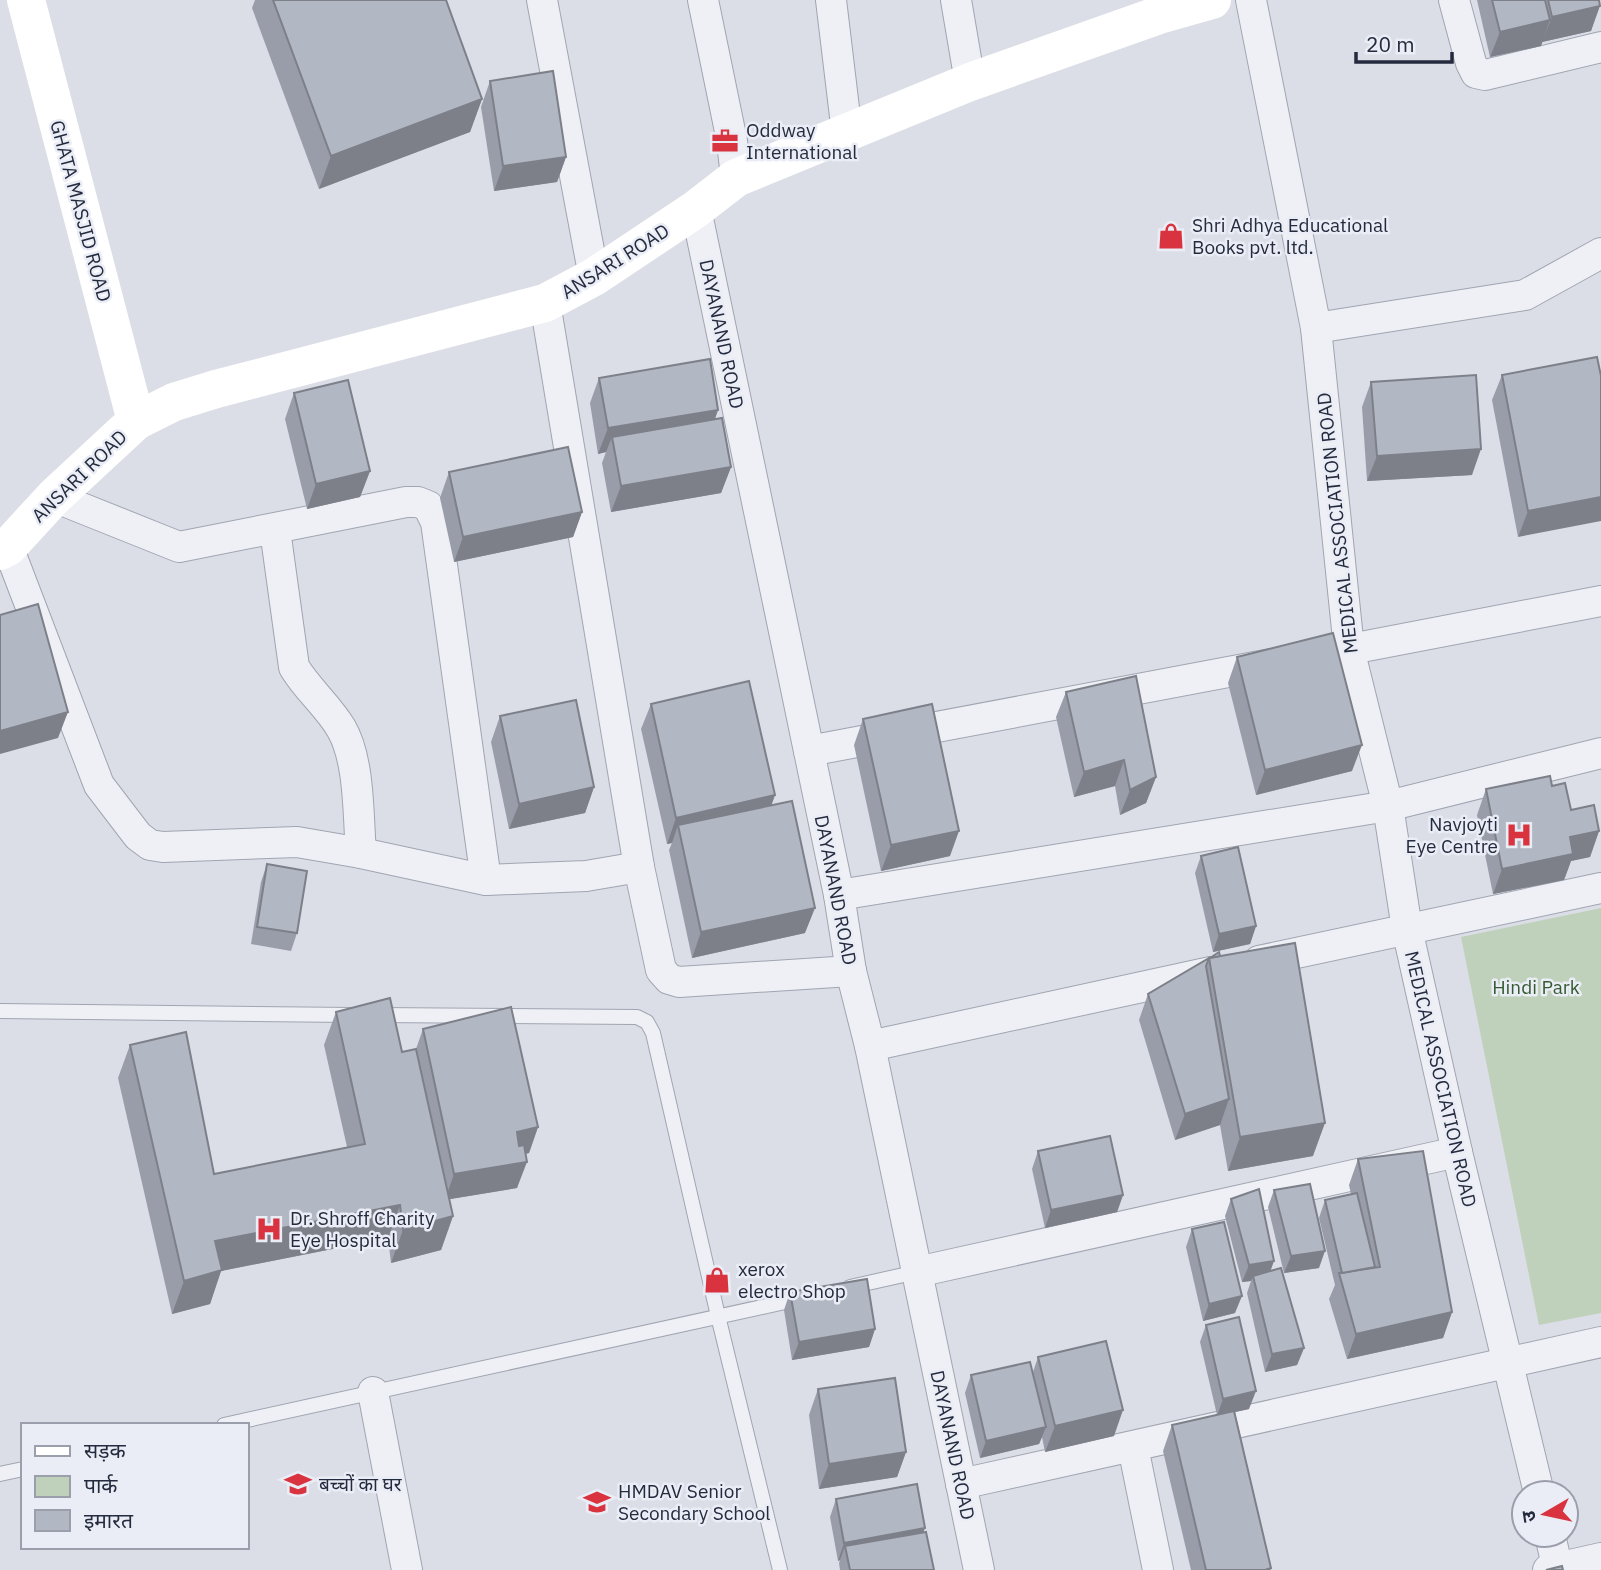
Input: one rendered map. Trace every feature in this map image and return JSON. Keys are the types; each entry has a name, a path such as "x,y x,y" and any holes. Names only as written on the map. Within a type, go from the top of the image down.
{"street":[{"name":"GHATA MASJID ROAD","path":"26,0 136,422"},
{"path":"542,0 594,277"},
{"path":"703,0 732,141 736,178"},
{"path":"831,0 847,133"},
{"path":"956,0 970,82"},
{"name":"ANSARI ROAD","path":"4,549 54,497 136,422 174,402 545,303 594,277 696,209 736,178 1157,8 1212,0"},
{"name":"MEDICAL ASSOCIATION ROAD","path":"1251,0 1316,328 1349,649 1388,806 1407,929 1457,1152 1536,1479"},
{"path":"1454,0 1476,73 1485,75 1601,47"},
{"name":"DAYANAND ROAD","path":"696,209 839,895 851,971 870,1046 979,1570"},
{"path":"1316,328 1525,295 1601,253"},
{"path":"545,303 639,867 661,970 669,979 679,982 851,971"},
{"path":"54,497 179,547 407,502 428,506 436,522 486,880"},
{"path":"275,530 294,667 305,686 339,725 346,738 353,763 361,853"},
{"path":"4,549 99,785 138,836 150,845 163,847 297,842 486,880 586,876 639,867"},
{"path":"809,751 1601,601"},
{"path":"839,895 1388,806 1601,753"},
{"path":"870,1046 1601,888"},
{"path":"917,1272 1457,1152"},
{"path":"961,1484 1601,1342"},
{"path":"373,1392 407,1570"},
{"path":"1133,1447 1158,1570"},
{"path":"1552,1549 1555,1569 1601,1558"}],"lane":[{"path":"0,1012 637,1017 647,1022 653,1033 780,1570"},
{"path":"837,1290 917,1272"},
{"path":"233,1423 811,1296"},
{"path":"0,1474 21,1469"}],"green space":[{"name":"Hindi Park","path":"1601,908 1601,1313 1539,1325 1461,937"}],"building":[{"path":"273,0 446,0 482,99 331,156"},
{"path":"1492,0 1545,0 1550,20 1500,32"},
{"path":"1548,0 1599,0 1600,6 1552,17"},
{"path":"553,71 566,157 503,166 490,81"},
{"path":"1597,357 1601,376 1601,497 1528,511 1502,375"},
{"path":"710,359 718,410 608,428 599,378"},
{"path":"1476,375 1481,449 1377,456 1371,382"},
{"path":"348,380 370,471 316,484 294,393"},
{"path":"722,418 731,467 621,486 612,437"},
{"path":"568,447 582,512 463,537 449,472"},
{"path":"38,604 68,712 0,731 0,615"},
{"path":"1333,633 1362,745 1265,770 1237,657"},
{"path":"1136,676 1156,777 1130,790 1124,760 1084,772 1066,692"},
{"path":"749,681 775,795 676,818 651,704"},
{"path":"576,700 594,787 519,804 500,716"},
{"path":"932,704 959,831 891,845 863,719"},
{"path":"1550,776 1552,786 1565,783 1571,810 1594,805 1599,831 1570,837 1573,854 1502,869 1486,789"},
{"path":"792,801 815,908 701,932 678,825"},
{"path":"1238,847 1256,926 1219,934 1201,856"},
{"path":"267,864 307,871 297,933 257,927"},
{"path":"1295,943 1325,1123 1240,1137 1209,958"},
{"path":"1209,958 1206,966 1229,1099 1185,1114 1148,994"},
{"path":"390,998 402,1052 416,1049 453,1216 403,1230 400,1205 215,1241 222,1270 184,1281 130,1045 186,1032 214,1174 365,1144 336,1012"},
{"path":"511,1007 538,1127 517,1132 519,1146 524,1145 527,1162 454,1174 423,1029"},
{"path":"1110,1136 1123,1195 1051,1210 1038,1151"},
{"path":"1423,1151 1452,1312 1356,1334 1339,1273 1380,1267 1358,1159"},
{"path":"1310,1184 1325,1251 1291,1256 1274,1190"},
{"path":"1259,1189 1274,1261 1249,1265 1231,1199"},
{"path":"1357,1193 1375,1267 1342,1273 1325,1200"},
{"path":"1224,1222 1242,1296 1209,1304 1192,1229"},
{"path":"1281,1268 1304,1348 1272,1354 1253,1276"},
{"path":"867,1279 875,1329 799,1342 790,1292"},
{"path":"1239,1317 1256,1391 1223,1399 1206,1325"},
{"path":"1106,1341 1123,1410 1055,1426 1038,1357"},
{"path":"1030,1362 1046,1427 986,1441 971,1375"},
{"path":"895,1378 906,1452 829,1464 818,1389"},
{"path":"1234,1411 1271,1568 1265,1570 1206,1570 1172,1425"},
{"path":"917,1484 925,1528 844,1543 836,1499"},
{"path":"926,1532 934,1570 850,1570 845,1546"},
{"path":"1562,1566 1563,1570 1546,1570"}],"place":[{"name":"Oddway International","path":"725,141"},
{"name":"Shri Adhya Educational Books pvt. ltd.","path":"1171,236"},
{"name":"Navjoyti Eye Centre","path":"1519,835"},
{"name":"Dr. Shroff Charity Eye Hospital","path":"269,1229"},
{"name":"xerox electro Shop","path":"717,1280"},
{"name":"बच्चों का घर","path":"298,1484"},
{"name":"HMDAV Senior Secondary School","path":"597,1502"}]}
